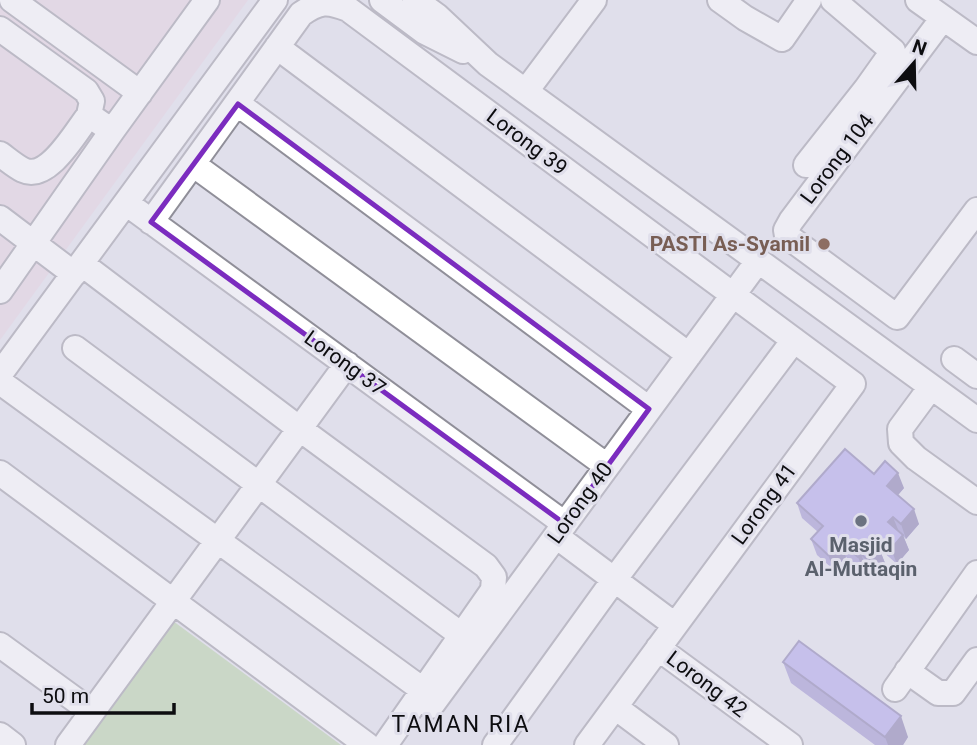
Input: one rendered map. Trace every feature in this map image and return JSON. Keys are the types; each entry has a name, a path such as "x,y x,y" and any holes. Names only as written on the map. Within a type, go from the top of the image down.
{"street":[{"path":"12,0 140,93"},
{"path":"0,291 207,0"},
{"path":"0,374 275,0"},
{"path":"382,0 425,32 488,64"},
{"path":"415,0 437,16 488,64 977,420"},
{"path":"526,92 594,0"},
{"path":"720,0 745,18 782,38 809,0"},
{"path":"806,164 893,51 833,0"},
{"name":"Lorong 39","path":"277,47 301,15 316,4 333,4 348,9 733,295"},
{"path":"936,7 977,42"},
{"name":"Lorong 104","path":"936,7 791,221 786,230 787,236 897,317 977,210"},
{"path":"0,29 86,91 92,101 89,115 49,166 37,173 24,171 0,154"},
{"path":"152,222 277,47 689,355"},
{"path":"237,104 649,409"},
{"path":"89,115 112,131"},
{"path":"194,165 607,466"},
{"name":"Lorong 37","path":"126,203 347,364 560,530 614,580 675,625"},
{"path":"0,218 34,244 78,269 486,566 494,577 492,590 385,745"},
{"name":"Lorong 40","path":"402,745 758,261"},
{"name":"Lorong 41","path":"587,745 853,384 733,295"},
{"path":"495,745 614,580 794,340"},
{"path":"75,348 460,634"},
{"path":"954,359 977,376"},
{"path":"68,745 347,364"},
{"path":"0,382 423,690"},
{"path":"931,387 901,429 901,443 916,458 977,502"},
{"path":"0,473 368,745"},
{"path":"977,573 901,680 938,693 953,693 977,660"},
{"path":"0,645 92,712"},
{"name":"Lorong 42","path":"658,648 790,745"},
{"path":"615,707 666,745"},
{"path":"0,735 13,745"}],"highlighted area":[{"path":"238,104 649,409 565,524 151,222"}],"shaded area":[{"path":"0,0 248,0 0,340"}],"green space":[{"path":"173,621 341,745 80,745"}],"building":[{"name":"Masjid Al-Muttaqin","path":"845,449 874,474 885,461 898,473 887,486 914,509 901,524 893,517 888,522 903,535 891,549 877,536 871,541 879,548 868,560 861,554 858,557 840,542 828,555 811,539 823,526 797,503"},
{"path":"799,641 901,716 885,737 783,662"}],"place":[{"name":"PASTI As-Syamil","path":"824,244"},
{"name":"Masjid Al-Muttaqin","path":"861,521"}],"district":[{"name":"TAMAN RIA","path":"461,724"}]}
